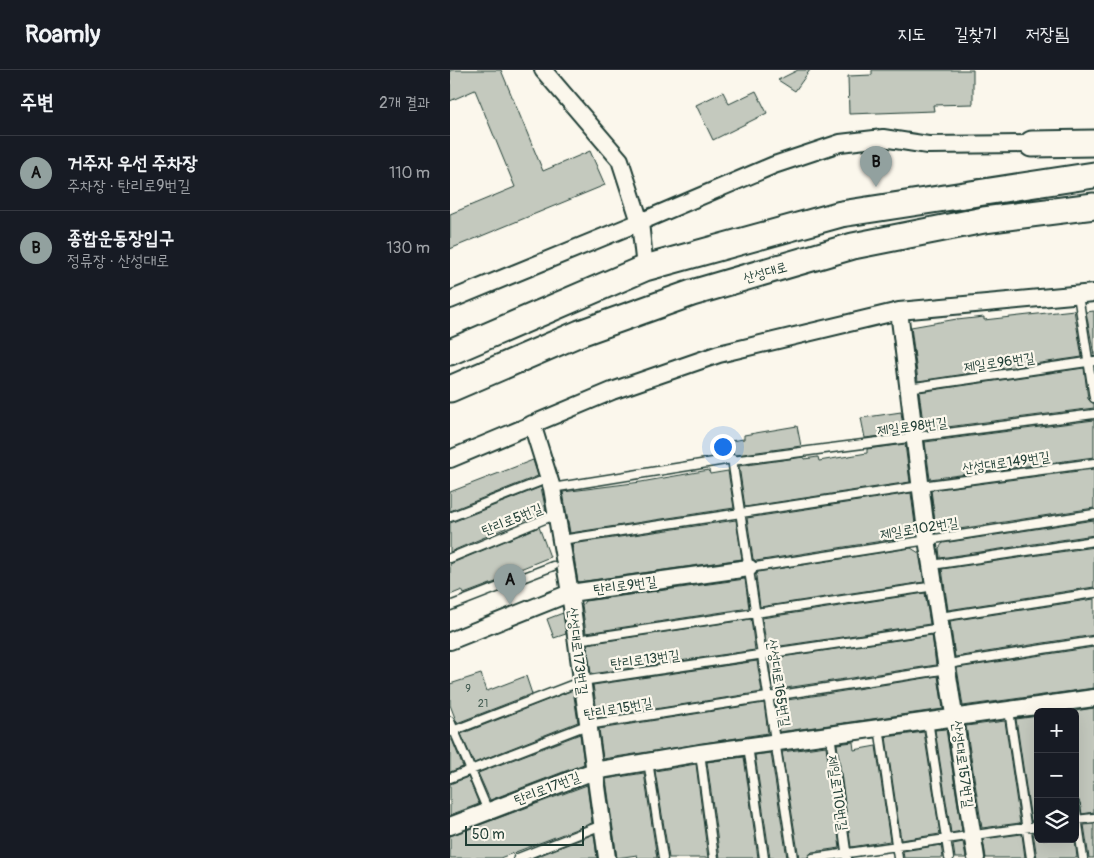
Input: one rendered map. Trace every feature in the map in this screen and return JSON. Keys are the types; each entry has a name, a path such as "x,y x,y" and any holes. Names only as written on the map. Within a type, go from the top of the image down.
{"main road":[{"path":"1032,144 1094,143"},
{"path":"450,352 644,268 841,214 1094,175"},
{"name":"산성대로","path":"450,389 580,333 692,293 853,246 984,220 1094,206"}],"street":[{"path":"543,70 620,160 640,222 644,268"},
{"path":"450,300 774,165 840,144 883,138 928,145 1032,144"},
{"path":"450,459 612,391 719,354 899,311 1086,294"},
{"name":"산성대로157번길","path":"899,311 927,539 956,717 976,858"},
{"name":"산성대로173번길","path":"532,424 550,483 557,514 577,640 587,725 607,858"},
{"name":"탄리로9번길","path":"450,641 570,593 749,568"},
{"path":"776,742 1008,710 1060,707 1094,698"},
{"name":"탄리로17번길","path":"450,826 594,771 648,760 776,742"}],"lane":[{"path":"1086,294 1094,398"},
{"name":"제일로96번길","path":"908,388 1091,361"},
{"name":"제일로98번길","path":"732,461 915,439 1094,414"},
{"path":"450,517 550,483 732,459 732,461"},
{"name":"산성대로165번길","path":"732,461 793,858"},
{"name":"산성대로149번길","path":"921,486 1094,463"},
{"path":"561,540 921,486"},
{"name":"탄리로5번길","path":"450,558 557,514"},
{"name":"제일로102번길","path":"749,568 1094,514"},
{"path":"932,565 1094,541"},
{"path":"450,606 553,566"},
{"path":"756,613 935,586"},
{"path":"762,654 941,623 1094,593"},
{"name":"탄리로13번길","path":"577,640 756,613"},
{"path":"769,697 1094,641"},
{"name":"탄리로13번길","path":"452,731 582,681 762,654"},
{"name":"탄리로15번길","path":"450,778 587,725 769,697"},
{"path":"1008,710 1031,858"},
{"path":"928,720 949,858"},
{"path":"450,721 452,731 471,769 488,811"},
{"path":"879,727 898,858"},
{"name":"제일로110번길","path":"830,734 847,855"},
{"path":"748,746 764,858"},
{"path":"700,753 714,858"},
{"path":"648,760 663,858"},
{"path":"1079,820 1094,818"},
{"path":"518,858 602,825"},
{"path":"812,858 847,855 896,845 1034,826"},
{"path":"1079,833 1083,858"}],"building":[{"path":"450,70 501,70 543,171 590,151 605,185 450,249 450,214 515,187 475,90 450,101"},
{"path":"798,70 810,70 795,91 778,80"},
{"path":"872,70 973,70 973,104 933,105 934,111 849,114 848,76 872,75"},
{"path":"756,91 767,113 713,140 696,105 723,92 729,104"},
{"path":"1074,310 1082,357 918,381 911,327 957,319 984,317 984,320"},
{"path":"1094,311 1094,355 1086,312"},
{"path":"1084,368 1088,399 1094,404 1094,408 924,430 919,392"},
{"path":"901,412 904,433 865,438 861,418"},
{"path":"1094,420 1094,457 930,479 925,442"},
{"path":"797,426 801,446 736,455 732,453 730,441 744,439 744,435"},
{"path":"905,444 910,482 745,507 739,466 804,457 804,459 818,457 819,461 867,453 867,449"},
{"path":"533,460 538,476 450,511 450,492"},
{"path":"1094,469 1094,508 953,530 957,526 936,529 931,490"},
{"path":"709,470 710,474 728,471 734,508 570,533 563,492 641,482"},
{"path":"541,487 546,511 450,552 450,523"},
{"path":"911,493 916,532 889,536 895,539 756,561 753,559 747,518"},
{"path":"736,520 742,559 578,582 572,544"},
{"path":"1094,520 1094,535 940,558 939,548 943,543"},
{"path":"539,527 550,557 508,574 509,577 464,594 462,590 450,595 450,564"},
{"path":"1094,547 1094,587 948,610 942,569"},
{"path":"911,548 919,553 924,582 760,607 756,576 758,572"},
{"path":"745,579 749,608 586,633 582,605 585,601"},
{"path":"925,593 930,624 767,648 762,618"},
{"path":"1094,599 1094,635 955,657 950,621"},
{"path":"563,613 566,634 554,638 547,619"},
{"path":"751,619 755,650 591,674 587,644"},
{"path":"932,635 936,665 773,690 768,659"},
{"path":"1094,647 1094,688 963,706 957,668"},
{"path":"757,661 762,692 598,718 593,685"},
{"path":"481,674 487,691 526,676 532,694 457,723 450,705 450,684"},
{"path":"938,676 943,709 779,732 775,702"},
{"path":"573,690 578,722 474,763 461,734"},
{"path":"764,703 768,733 603,759 599,729"},
{"path":"1094,708 1094,812 1082,814 1079,802 1079,710"},
{"path":"1034,717 1034,821 1031,821 1016,719"},
{"path":"1005,721 1020,823 982,828 966,726"},
{"path":"946,729 962,831 951,833 935,730"},
{"path":"924,732 940,834 901,840 886,737"},
{"path":"580,734 584,764 490,800 478,773"},
{"path":"450,738 463,767 450,772"},
{"path":"853,742 854,750 876,746 890,841 851,847 837,744"},
{"path":"826,746 840,848 812,852 807,858 799,858 782,752"},
{"path":"771,753 787,858 770,858 755,755"},
{"path":"744,757 758,858 720,858 707,762"},
{"path":"696,764 708,858 669,858 655,771"},
{"path":"644,773 657,858 638,858 637,855 617,858 606,779"},
{"path":"468,777 479,804 450,815 450,784"},
{"path":"587,785 592,823 500,858 450,858 450,836"},
{"path":"1094,824 1094,858 1089,858 1084,825"},
{"path":"594,834 597,858 533,858"},
{"path":"1022,834 1025,858 986,858 983,839"},
{"path":"963,842 966,858 955,858 953,844"},
{"path":"1035,843 1075,843 1077,858 1037,858"},
{"path":"941,845 943,858 904,858 903,851"}],"place":[{"name":"종합운동장입구","path":"876,187"},
{"name":"거주자 우선 주차장","path":"510,605"}]}
